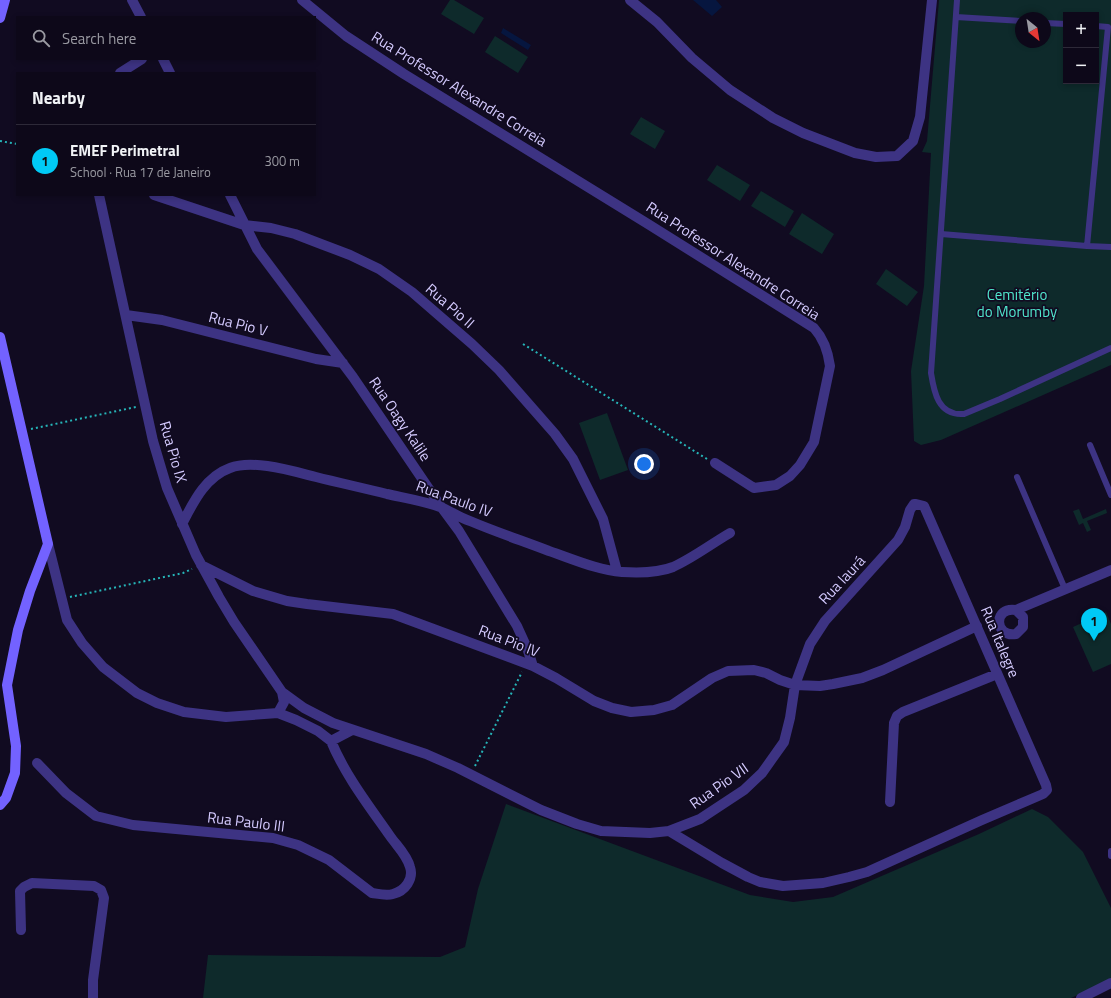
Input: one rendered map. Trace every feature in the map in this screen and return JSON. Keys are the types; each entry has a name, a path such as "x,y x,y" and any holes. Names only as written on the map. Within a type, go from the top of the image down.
{"street":[{"path":"0,18 5,0"},
{"path":"132,0 140,16"},
{"name":"Rua Professor Alexandre Correia","path":"302,0 346,36 404,74 814,328 829,354 830,366 814,442 800,465 790,476 776,485 754,488 715,463"},
{"path":"630,0 657,22 692,58 730,90 767,114 803,133 855,153 876,157 897,156 913,141 920,117 932,0"},
{"path":"122,72 140,60"},
{"path":"164,60 170,72"},
{"name":"Rua Pio IX","path":"99,196 107,238 126,315 153,441 166,488 201,565 234,622 282,692 304,708 333,723 426,754 471,775"},
{"name":"Rua Pio II","path":"157,196 244,225 271,228 295,234 350,255 379,269 412,292 472,344 499,370 555,434 573,459 602,519 617,571"},
{"name":"Rua Oagy Kalile","path":"230,196 257,250 343,363 459,531 517,626 527,648 530,665"},
{"name":"Rua Pio V","path":"126,315 162,320 316,359 343,363"},
{"path":"0,337 48,544 68,620 82,643 103,667 137,693 159,704 184,712 226,717 278,713 302,722 318,731 331,741 352,730"},
{"name":"Rua Paulo IV","path":"182,524 195,499 218,474 229,468 240,466 266,467 305,474 442,508 469,521 574,560 597,568 617,571 650,571 672,567 730,533"},
{"name":"Rua Iaurá","path":"795,685 810,644 817,632 839,605 892,548 902,534 912,507 914,504 920,504"},
{"name":"Rua Italegre","path":"670,831 722,863 760,882 783,886 817,883 849,877 873,870 1043,794 1047,790 928,514 924,506 920,504"},
{"path":"0,805 6,798 15,773 16,746 7,685 18,630 30,591 48,544"},
{"name":"Rua Pio IV","path":"201,565 253,591 287,601 394,614 530,665 556,678 594,701 612,708 631,712 654,710 672,705 712,678 728,671 754,670 766,673 795,685 820,686 870,675 977,626"},
{"path":"1016,610 1111,570"},
{"path":"890,802 894,723 897,716 903,712 997,674"},
{"name":"Rua Pio VII","path":"471,775 541,810 577,824 601,830 650,833 670,831 700,819 744,790 762,774 784,742 790,718 795,685"},
{"path":"278,713 284,702 282,692"},
{"name":"Rua Paulo III","path":"37,764 66,793 96,816 133,825 273,838 298,845 329,860 372,892 392,894 406,887 412,872 410,865 406,856 392,839 348,774 331,741"},
{"path":"21,930 20,891 28,884 94,886 100,890 104,898 92,998"},
{"path":"1080,998 1111,983"}],"lane":[{"path":"957,0 931,373 934,393 943,407 959,414 967,412 1000,399 1111,348"},
{"path":"956,17 1015,21"},
{"path":"1051,23 1063,24"},
{"path":"1087,246 1110,27 1099,26"},
{"path":"941,234 1111,247"},
{"path":"1090,445 1111,495"},
{"path":"1017,477 1065,589"},
{"path":"1111,851 1111,856"}],"path":[{"path":"0,141 16,144"},
{"path":"523,344 715,463"},
{"path":"22,431 145,406"},
{"path":"62,599 183,573 201,565"},
{"path":"471,775 530,665"}],"green space":[{"path":"450,0 454,0 484,18 474,34 441,14"},
{"name":"Cemitério do Morumby","path":"939,0 1111,0 1111,365 941,440 921,445 914,441 911,371 924,286 931,153 922,152 927,141"},
{"path":"495,36 528,57 518,73 485,52"},
{"path":"641,117 665,131 655,149 630,134"},
{"path":"717,165 750,185 740,201 707,180"},
{"path":"761,191 794,211 785,227 751,206"},
{"path":"802,213 834,234 822,254 789,234"},
{"path":"886,269 918,292 907,306 876,284"},
{"path":"607,413 628,470 600,480 579,423"},
{"path":"1079,509 1083,519 1106,509 1107,513 1087,521 1091,530 1087,532 1083,523 1079,525 1073,511"},
{"path":"1106,612 1111,624 1111,664 1093,672 1073,627"},
{"path":"506,804 750,895 793,902 833,897 979,834 1032,809 1048,817 1083,852 1111,908 1111,980 1071,998 203,998 208,955 440,957 465,947 478,889"}],"water":[{"path":"693,0 716,0 722,7 712,16"},
{"path":"503,28 531,45 528,50 501,33"}],"place":[{"name":"EMEF Perimetral","path":"1094,641"}]}
